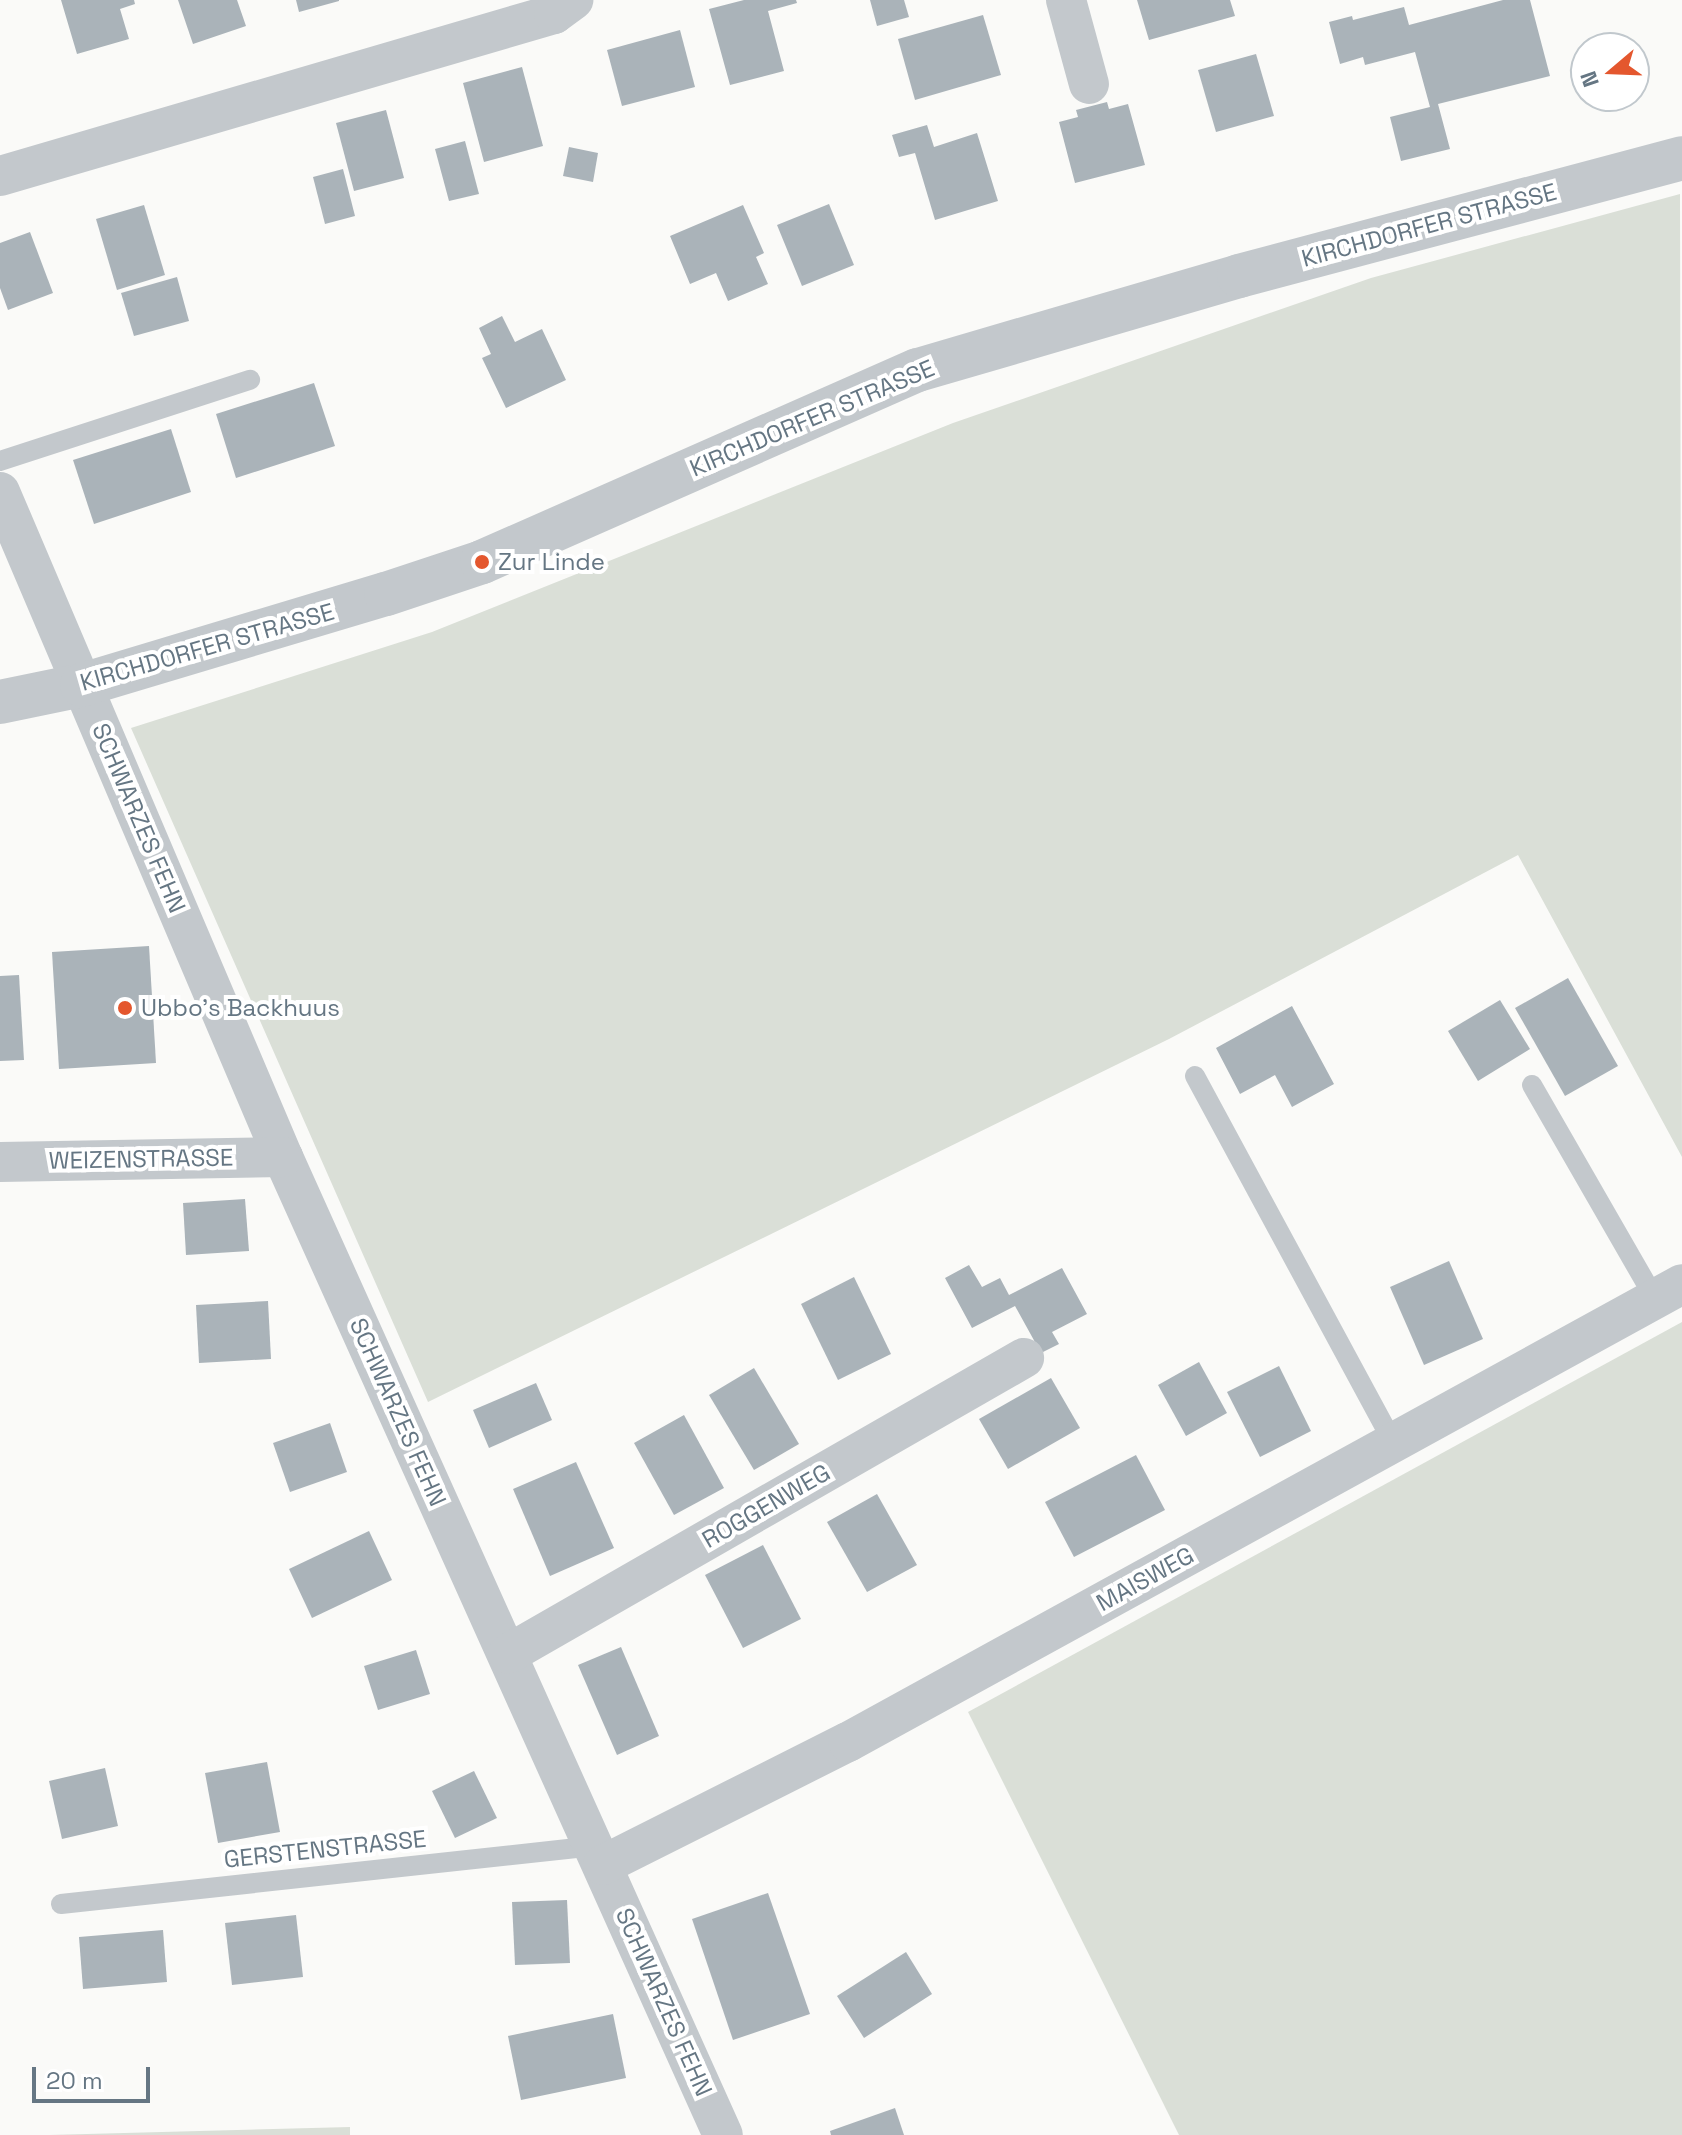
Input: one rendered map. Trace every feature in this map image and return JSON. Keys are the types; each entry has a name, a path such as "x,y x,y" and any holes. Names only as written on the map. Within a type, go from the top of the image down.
{"street":[{"path":"0,176 554,14 573,0"},
{"path":"1066,0 1089,84"},
{"name":"KIRCHDORFER STRASSE","path":"0,702 82,685 482,562 918,370 1239,276 1682,158"},
{"name":"SCHWARZES FEHN","path":"0,492 283,1157 723,2135"},
{"name":"WEIZENSTRASSE","path":"0,1162 283,1157"},
{"name":"MAISWEG","path":"599,1855 848,1742 1669,1292"},
{"name":"ROGGENWEG","path":"508,1654 1024,1358"}],"lane":[{"path":"0,461 250,380"},
{"path":"1195,1076 1393,1442"},
{"path":"1532,1085 1669,1292"},
{"name":"GERSTENSTRASSE","path":"61,1904 599,1855"}],"shaded area":[{"path":"1680,194 1682,1157 1518,855 1169,1039 428,1402 131,728 432,632 953,423 1371,278"},
{"path":"1682,1322 1682,2135 1179,2135 968,1712"},
{"path":"350,2127 350,2135 49,2135"}],"building":[{"path":"61,0 134,0 135,4 120,9 129,39 77,54"},
{"path":"178,0 237,0 246,26 193,44"},
{"path":"296,0 339,0 339,1 299,12"},
{"path":"744,0 796,0 797,3 768,11 784,71 730,85 709,9"},
{"path":"870,0 904,0 909,17 877,26"},
{"path":"1137,0 1230,0 1235,16 1149,40"},
{"path":"1503,0 1530,0 1550,76 1438,104 1450,149 1401,161 1390,117 1430,107 1415,52 1365,65 1363,57 1340,64 1329,22 1352,16 1353,20 1404,7 1409,25"},
{"path":"983,15 1001,75 915,100 898,39"},
{"path":"680,30 695,87 622,106 607,50"},
{"path":"1256,54 1274,116 1216,132 1198,70"},
{"path":"522,67 543,146 484,162 463,83"},
{"path":"1107,102 1109,109 1128,104 1145,165 1075,183 1059,122 1078,117 1076,110"},
{"path":"386,110 404,178 354,191 336,123"},
{"path":"927,125 934,147 977,133 998,201 935,220 915,153 899,157 892,135"},
{"path":"465,141 479,194 449,201 435,149"},
{"path":"569,147 598,153 593,182 563,176"},
{"path":"343,169 355,216 325,224 313,177"},
{"path":"829,204 854,265 802,286 777,225"},
{"path":"144,205 165,275 117,290 96,219"},
{"path":"743,205 764,253 756,257 768,284 728,301 716,273 690,284 670,236"},
{"path":"30,232 53,293 8,310 0,288 0,243"},
{"path":"177,277 189,321 134,336 121,293"},
{"path":"502,316 515,342 542,329 566,380 506,408 482,358 491,354 479,328"},
{"path":"314,383 335,446 236,478 216,414"},
{"path":"171,429 191,492 94,524 73,460"},
{"path":"149,946 156,1063 59,1069 52,952"},
{"path":"19,975 24,1060 0,1061 0,976"},
{"path":"1568,978 1618,1066 1565,1096 1515,1008"},
{"path":"1500,1000 1530,1049 1478,1081 1448,1031"},
{"path":"1292,1006 1334,1084 1292,1107 1275,1075 1240,1094 1216,1048"},
{"path":"245,1199 249,1251 186,1255 183,1203"},
{"path":"1449,1261 1483,1339 1424,1365 1390,1287"},
{"path":"969,1265 982,1287 1000,1278 1009,1295 1062,1268 1087,1314 1052,1332 1059,1344 1041,1353 1015,1306 972,1328 945,1278"},
{"path":"854,1277 891,1354 838,1380 801,1304"},
{"path":"268,1301 271,1359 199,1363 196,1305"},
{"path":"1199,1362 1227,1413 1186,1436 1158,1385"},
{"path":"1279,1366 1311,1431 1260,1457 1227,1392"},
{"path":"754,1368 799,1444 754,1470 709,1395"},
{"path":"1051,1378 1080,1428 1008,1469 979,1419"},
{"path":"536,1383 552,1420 489,1448 473,1410"},
{"path":"684,1415 724,1488 674,1515 634,1443"},
{"path":"330,1423 347,1472 290,1492 273,1443"},
{"path":"1136,1455 1165,1510 1074,1557 1045,1502"},
{"path":"576,1462 614,1548 550,1576 513,1489"},
{"path":"877,1494 917,1565 867,1592 827,1522"},
{"path":"369,1531 392,1580 312,1618 289,1569"},
{"path":"763,1545 801,1619 743,1648 705,1575"},
{"path":"621,1647 659,1736 617,1755 578,1665"},
{"path":"416,1650 430,1694 378,1710 364,1666"},
{"path":"267,1762 280,1832 218,1843 205,1773"},
{"path":"105,1768 118,1826 62,1839 49,1781"},
{"path":"474,1771 497,1818 455,1838 432,1791"},
{"path":"768,1893 810,2014 733,2040 692,1919"},
{"path":"567,1900 570,1963 515,1965 512,1902"},
{"path":"296,1915 303,1977 232,1985 225,1923"},
{"path":"163,1930 167,1982 83,1989 79,1937"},
{"path":"906,1952 932,1994 864,2038 837,1996"},
{"path":"613,2014 626,2078 521,2100 508,2036"},
{"path":"895,2108 904,2135 831,2135 830,2131"}],"place":[{"name":"Zur Linde","path":"482,562"},
{"name":"Ubbo's Backhuus","path":"125,1008"}]}
